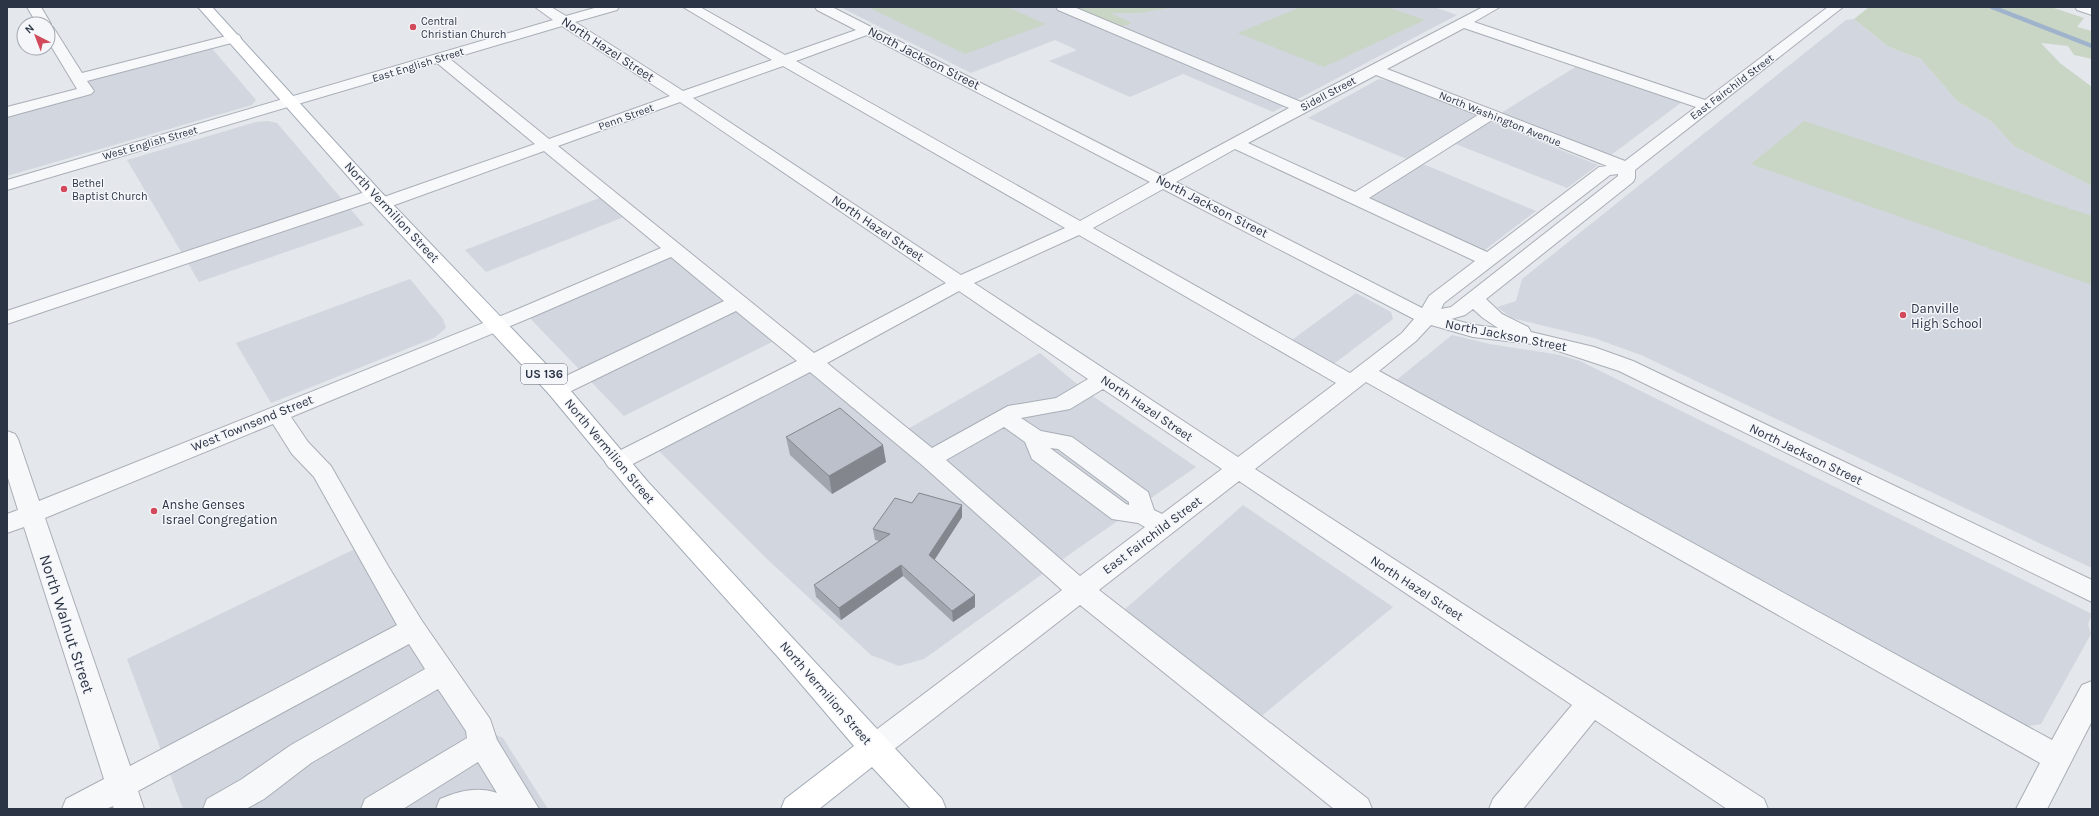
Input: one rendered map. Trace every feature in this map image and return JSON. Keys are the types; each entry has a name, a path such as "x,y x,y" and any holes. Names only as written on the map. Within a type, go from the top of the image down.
{"main road":[{"name":"North Vermilion Street","path":"206,7 379,199 497,323 557,389 618,462 788,649 874,748 931,809"},
{"path":"796,809 874,748"}],"street":[{"path":"34,7 39,16"},
{"name":"North Hazel Street","path":"542,7 682,96 1238,469 1753,809"},
{"name":"East English Street","path":"293,102 612,7"},
{"path":"690,7 1080,228 1359,377 2058,758"},
{"name":"North Jackson Street","path":"822,7 1164,181 1428,318 1473,331 1541,339 1587,352 1626,366 2092,592"},
{"path":"1063,7 1301,108"},
{"name":"Sidell Street","path":"618,462 813,362 960,283 1080,228 1235,143 1493,7"},
{"name":"East Fairchild Street","path":"874,748 1080,590 1153,520 1238,469 1359,377 1409,337 1428,318 1436,300 1605,171 1626,168 1836,7"},
{"path":"2082,7 2092,10"},
{"path":"1463,23 1707,106"},
{"name":"Penn Street","path":"7,318 547,145 869,30"},
{"path":"78,79 234,38"},
{"path":"7,112 86,91 56,43"},
{"path":"440,58 930,459 1080,590 1357,809"},
{"name":"North Washington Avenue","path":"1375,69 1626,168"},
{"name":"West English Street","path":"7,185 293,102"},
{"path":"1355,199 1490,115"},
{"path":"1235,143 1489,260"},
{"name":"East Fairchild Street","path":"1428,318 1457,312 1627,178 1626,168"},
{"name":"West Townsend Street","path":"7,524 674,249"},
{"path":"1475,298 1482,308 1500,322 1541,339"},
{"path":"557,389 738,302"},
{"path":"930,459 1016,411 1062,404 1103,378"},
{"path":"277,413 300,448 323,472 379,573 413,629 480,728 483,744 524,809"},
{"path":"1005,417 1035,438 1040,453 1121,513 1153,520"},
{"name":"North Walnut Street","path":"7,439 125,798"},
{"path":"77,809 125,798 413,629"},
{"path":"218,809 253,789 301,754 442,673"},
{"path":"2031,809 2092,693"},
{"path":"1504,809 1569,728 1592,703"},
{"path":"376,809 483,744"},
{"path":"451,809 462,804 491,805 494,809"}],"shaded area":[{"path":"840,7 1434,7 1457,15 1273,112 1183,74 1130,97 1049,61 1077,50 1055,40 971,73"},
{"path":"1854,19 1889,47 1921,59 1957,101 1991,121 2014,146 2092,186 2092,568 1641,355 1594,338 1512,318 1497,307 1516,301 1522,279 1846,20"},
{"path":"209,45 256,100 252,105 7,176 7,108 84,88 78,79"},
{"path":"1582,63 1686,99 1611,155 1501,113"},
{"path":"1379,79 1393,82 1598,165 1567,188 1448,141 1416,161 1536,211 1478,255 1355,199 1414,162 1308,118"},
{"path":"268,121 277,123 364,225 199,282 127,160 256,122"},
{"path":"607,195 631,214 486,272 465,250"},
{"path":"674,249 782,337 624,416 525,313"},
{"path":"410,279 443,319 446,328 434,338 271,403 236,343"},
{"path":"1356,293 1391,312 1393,319 1327,369 1285,345"},
{"path":"1452,335 1490,344 1560,355 1580,361 2092,614 2088,624 2091,634 2041,724 2029,726 2022,737 1389,386"},
{"path":"1040,353 1084,390 1196,467 1080,547 924,659 899,666 871,655 767,559 650,442 809,359 899,434"},
{"path":"1243,505 1393,607 1252,724 1115,618"},
{"path":"363,545 480,728 503,738 548,809 183,809 127,659"}],"green space":[{"path":"868,7 1007,7 1046,24 965,54"},
{"path":"1069,7 1175,7 1139,13 1110,13 1132,23 1118,28"},
{"path":"1301,7 1387,7 1425,20 1324,67 1238,33"},
{"path":"1869,7 2051,7 2084,18 2077,27 2092,31 2092,59 2074,55 2068,46 2041,43 2060,63 2092,87 2092,186 2014,146 1991,121 1957,101 1921,59 1889,47 1854,19"},
{"path":"1804,121 2092,216 2092,285 1751,164"}],"building":[{"path":"840,408 883,445 829,476 786,437"},
{"path":"919,493 962,505 929,555 975,595 952,611 901,565 839,608 814,585 890,534 873,529 895,498 912,503"}],"waterway":[{"path":"1992,7 2092,46"}],"place":[{"name":"Central Christian Church","path":"413,27"},
{"name":"Bethel Baptist Church","path":"64,189"},
{"name":"Danville High School","path":"1903,315"},
{"name":"Anshe Genses Israel Congregation","path":"154,511"}]}
